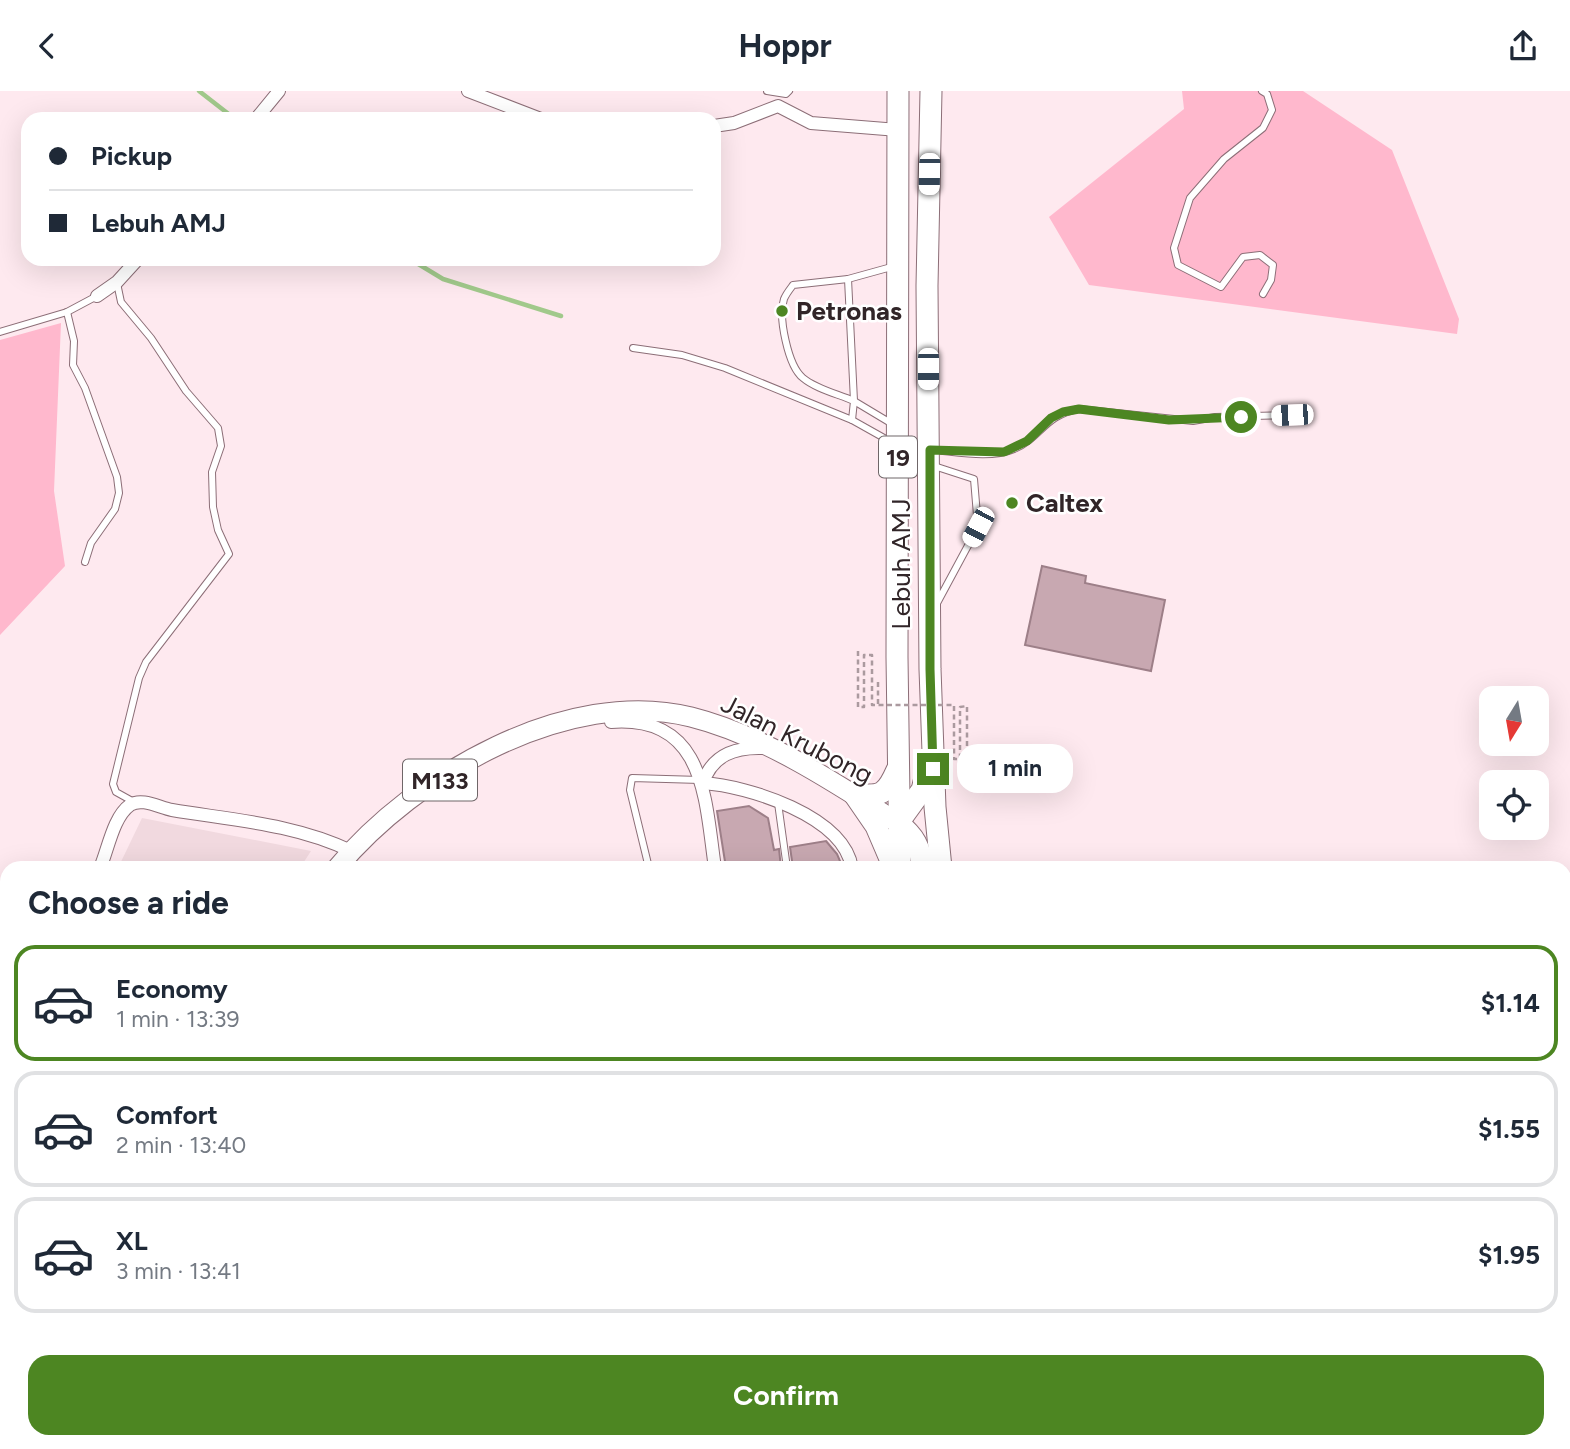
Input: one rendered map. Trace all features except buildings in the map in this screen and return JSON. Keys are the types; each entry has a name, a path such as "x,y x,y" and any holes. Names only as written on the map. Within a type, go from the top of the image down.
{"highway":[{"name":"Lebuh AMJ","path":"898,91 900,861"},
{"name":"Lebuh AMJ","path":"931,91 928,286 929,618 932,751 940,861"},
{"path":"921,861 914,837 898,823 915,804 922,790 932,751"},
{"path":"854,795 876,796 889,788 898,768"},
{"path":"854,795 876,826 891,861"}],"main road":[{"name":"Jalan Krubong","path":"343,861 418,795 463,764 512,739 561,720 619,712 667,713 710,722 768,748 854,795 898,823"}],"street":[{"path":"262,112 279,91"},
{"path":"468,91 523,112"},
{"path":"721,125 734,123 778,106 811,123 898,130"},
{"path":"97,296 117,282 132,266"},
{"path":"561,720 583,725 626,721 657,729 681,744 690,754 702,782 714,861"},
{"path":"702,782 718,758 741,749 768,748"},
{"path":"702,782 745,789 819,823 836,834 851,861"},
{"path":"103,861 120,818 131,805 141,801 170,810 223,815 307,834 351,851"}],"lane":[{"path":"767,91 786,94 789,91"},
{"path":"1262,91 1267,94 1272,110 1262,128 1224,159 1190,198 1174,249 1178,265 1221,286 1243,257 1260,255 1273,265 1271,281 1263,294"},
{"path":"898,265 848,279 793,285 784,300 783,320 795,370 806,380 853,401 898,437"},
{"path":"848,279 852,420"},
{"path":"117,282 121,302 151,338 186,391 218,428 221,446 212,472 213,507 218,530 229,554 146,661 139,678 113,784 116,792 136,803"},
{"path":"0,332 67,312 97,296"},
{"path":"67,312 74,341 73,365 85,388 117,477 119,493 115,509 91,543 85,562"},
{"path":"634,348 682,355 725,368 898,437"},
{"path":"929,457 1004,452 1027,441 1051,418 1079,409 1193,421 1292,415"},
{"path":"929,457 974,479 978,527 929,618"},
{"path":"647,861 630,790 632,778 702,782"},
{"path":"778,803 786,861"}],"path":[{"path":"858,651 858,707 864,707 864,655 872,655 872,705 954,705 954,759 960,758 960,706 967,706 967,761"},
{"path":"878,682 878,705"}],"shaded area":[{"path":"1182,91 1303,91 1392,150 1459,319 1457,334 1089,285 1049,217 1184,109"},
{"path":"61,323 54,491 65,566 0,635 0,340"},
{"path":"142,818 311,851 305,861 121,861"}],"waterway":[{"path":"199,91 226,112"},
{"path":"422,266 443,279 561,316"}],"place":[{"name":"Petronas","path":"782,311"},
{"name":"Caltex","path":"1012,503"}],"route":[{"path":"933,769 930,450 1004,452 1027,441 1051,418 1079,409 1098,409 1169,420 1241,417"}]}
